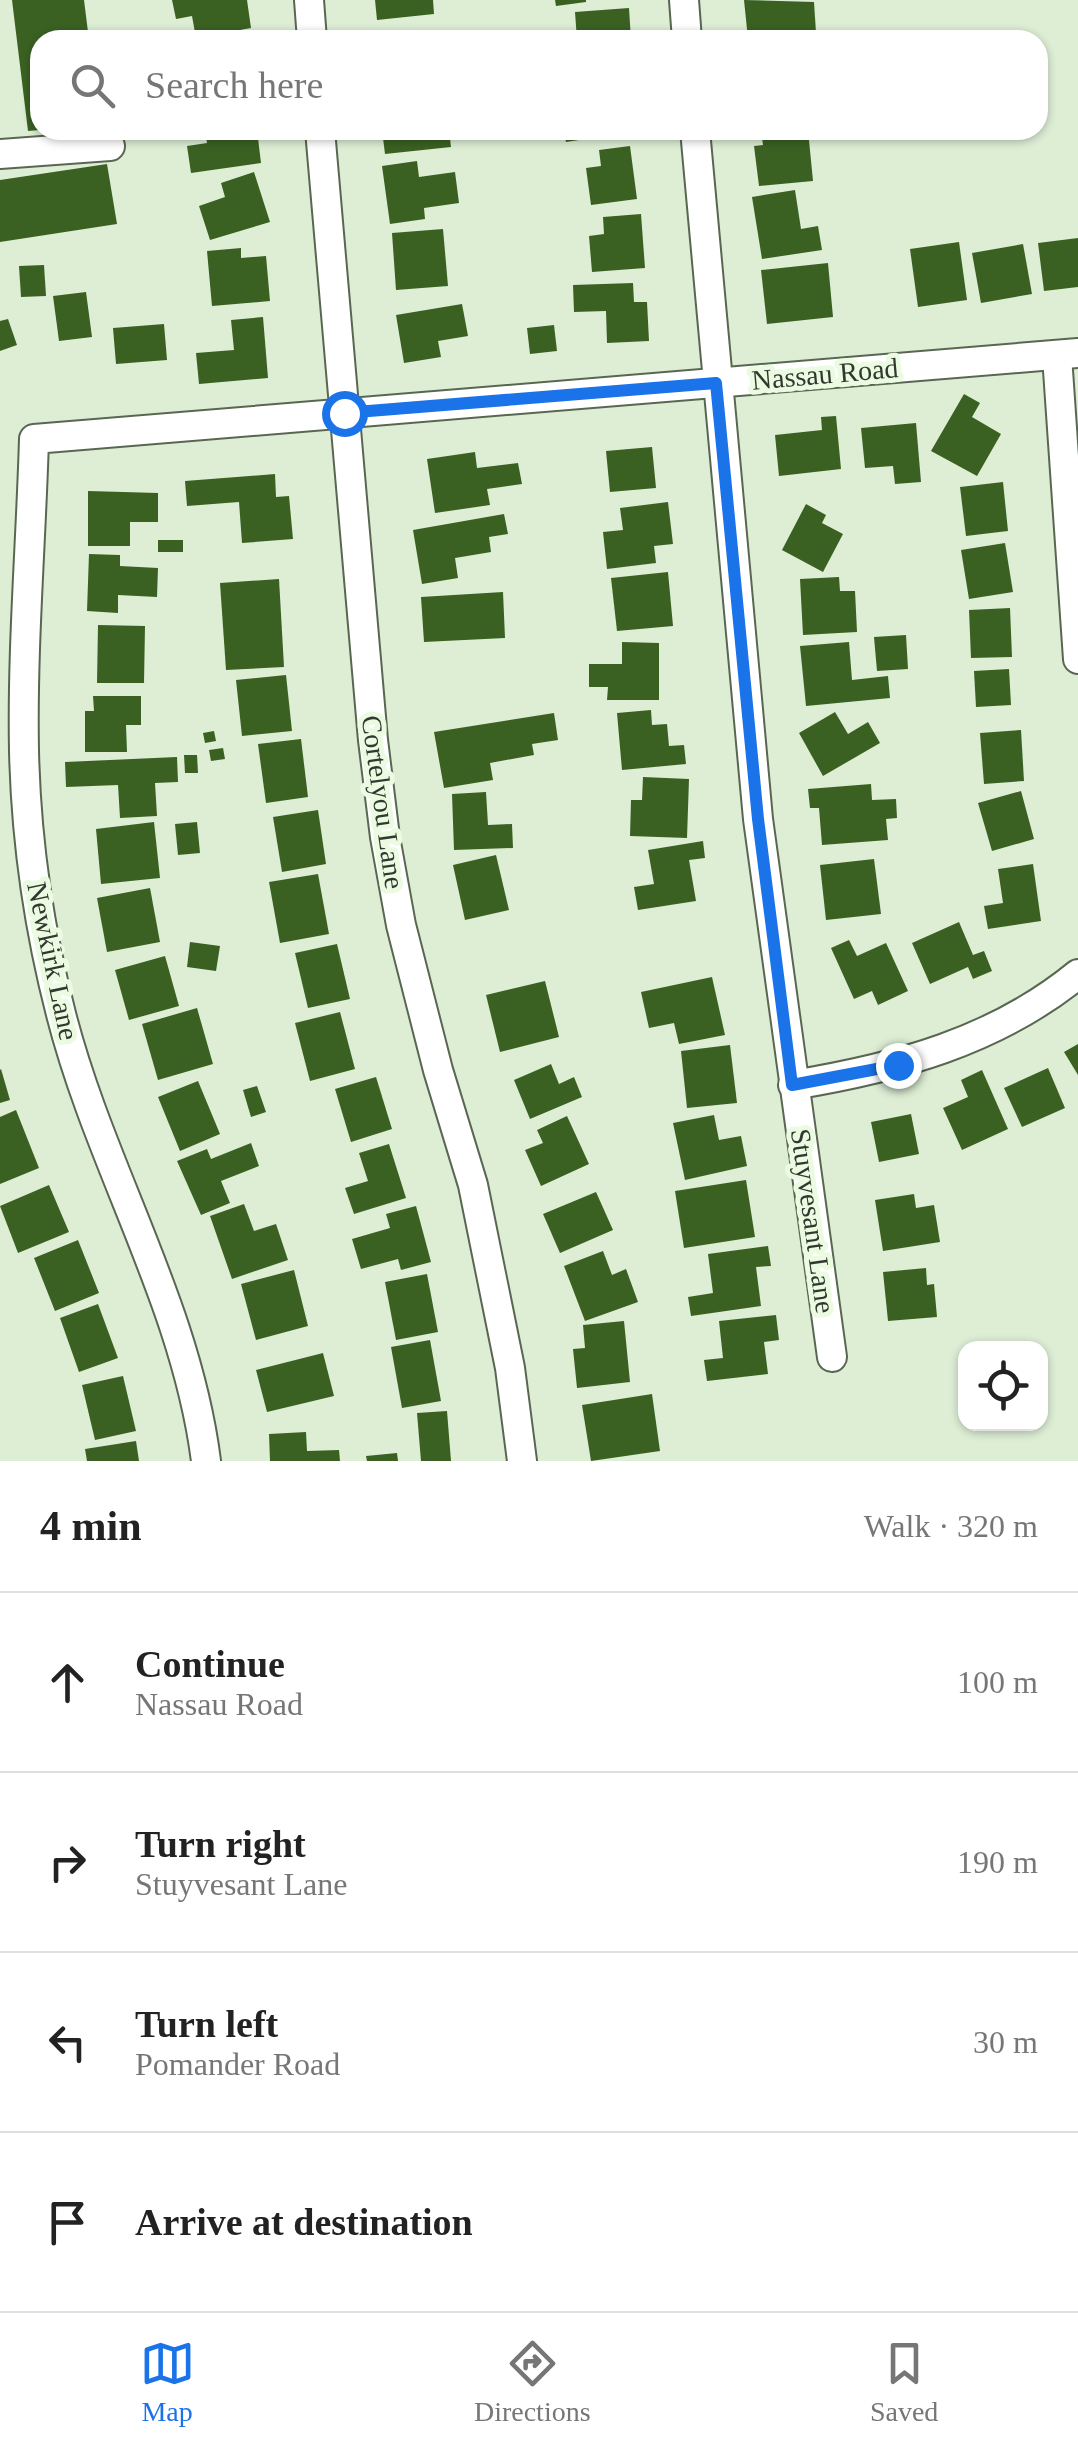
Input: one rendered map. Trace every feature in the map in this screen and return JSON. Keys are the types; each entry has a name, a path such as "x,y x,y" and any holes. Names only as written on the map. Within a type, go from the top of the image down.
{"street":[{"path":"309,0 311,30"},
{"path":"684,0 686,30"},
{"name":"Cortelyou Lane","path":"321,140 384,837 416,988 474,1185 510,1368 522,1461"},
{"name":"Stuyvesant Lane","path":"696,140 758,819 832,1357"},
{"path":"0,154 110,146"},
{"path":"1067,354 1078,660"},
{"name":"Nassau Road","path":"34,439 1067,354"},
{"name":"Newkirk Lane","path":"34,439 24,750 43,933 87,1103 170,1309 199,1410 206,1461"},
{"path":"792,1085 898,1065 955,1046 1078,974"}],"building":[{"path":"12,0 84,0 88,30 30,30 28,131"},
{"path":"172,0 247,0 251,28 195,30 192,16 176,19"},
{"path":"375,0 433,0 434,14 377,20"},
{"path":"555,0 586,0 586,2 556,6"},
{"path":"744,0 814,2 816,30 747,30"},
{"path":"629,8 630,30 576,30 575,12"},
{"path":"207,140 258,140 261,163 191,173 187,146 207,143"},
{"path":"383,140 450,140 451,147 385,154"},
{"path":"762,140 809,140 813,181 759,186 754,146 763,145"},
{"path":"630,146 637,199 591,205 586,168 601,166 599,150"},
{"path":"417,161 419,177 455,172 459,203 424,208 425,219 390,224 382,166"},
{"path":"107,164 117,224 0,242 0,180"},
{"path":"254,172 270,222 210,240 199,206 225,197 221,183"},
{"path":"795,190 801,229 818,226 822,250 762,259 752,197"},
{"path":"641,214 645,268 592,272 589,236 604,234 603,217"},
{"path":"443,229 448,286 396,290 392,233"},
{"path":"1078,238 1078,287 1044,291 1038,243"},
{"path":"959,242 967,300 918,307 910,249"},
{"path":"1023,244 1032,294 981,303 972,253"},
{"path":"241,248 241,258 266,256 270,301 212,306 207,251"},
{"path":"828,263 833,317 767,324 761,270"},
{"path":"44,265 46,296 21,297 19,266"},
{"path":"633,283 634,302 647,302 649,341 607,343 606,311 574,312 573,285"},
{"path":"86,292 92,337 59,341 53,296"},
{"path":"462,304 468,336 438,341 441,357 404,363 396,315"},
{"path":"263,317 268,378 199,384 196,353 234,350 231,320"},
{"path":"8,319 17,345 0,351 0,321"},
{"path":"164,324 167,360 116,364 113,328"},
{"path":"554,325 557,351 530,354 527,328"},
{"path":"964,394 980,403 972,417 1001,434 977,476 931,451"},
{"path":"836,416 841,469 779,476 775,435 822,430 821,417"},
{"path":"916,423 921,482 895,484 893,466 865,468 861,428"},
{"path":"652,447 656,488 610,492 606,451"},
{"path":"475,452 477,468 518,463 522,484 487,489 490,505 435,513 427,459"},
{"path":"275,474 276,497 289,496 293,539 242,543 239,502 187,506 185,481"},
{"path":"1003,482 1008,531 966,536 960,487"},
{"path":"88,491 158,493 158,522 130,522 130,546 88,546"},
{"path":"668,502 673,544 654,546 656,563 607,569 603,532 623,530 620,508"},
{"path":"806,504 826,515 822,523 843,534 823,572 782,550"},
{"path":"504,514 508,534 489,537 491,552 455,558 458,578 422,584 413,530"},
{"path":"158,540 183,540 183,552 158,552"},
{"path":"1005,543 1013,592 969,599 961,550"},
{"path":"89,554 120,555 120,566 158,568 157,597 118,595 118,613 87,611"},
{"path":"668,572 673,626 617,631 611,578"},
{"path":"839,577 840,591 855,591 857,632 803,635 800,579"},
{"path":"279,579 284,667 226,670 220,583"},
{"path":"503,592 505,638 424,642 421,597"},
{"path":"1010,608 1012,657 971,658 969,610"},
{"path":"98,625 145,626 144,683 97,683"},
{"path":"906,635 908,669 877,671 874,637"},
{"path":"622,642 659,643 659,700 607,700 608,687 589,687 589,664 622,664"},
{"path":"849,642 852,680 888,676 890,698 806,706 800,646"},
{"path":"1009,669 1011,705 976,707 974,671"},
{"path":"286,675 292,731 242,736 236,680"},
{"path":"93,696 141,696 141,725 126,725 127,752 85,752 85,711 94,711"},
{"path":"651,710 652,725 667,724 669,746 684,745 686,764 622,770 617,713"},
{"path":"835,712 848,734 868,722 880,743 823,776 799,733"},
{"path":"554,713 558,740 532,744 534,755 490,763 493,780 444,788 434,732"},
{"path":"1021,730 1024,781 984,784 980,733"},
{"path":"214,731 216,741 205,743 203,733"},
{"path":"301,739 308,797 266,803 258,744"},
{"path":"223,748 225,759 211,761 209,750"},
{"path":"184,755 197,755 198,773 185,773"},
{"path":"177,757 178,782 155,783 157,816 120,818 118,785 66,787 65,762"},
{"path":"643,777 689,779 687,838 630,836 631,800 642,800"},
{"path":"871,784 872,800 896,799 897,818 886,819 888,840 822,845 819,808 810,808 808,789"},
{"path":"1021,791 1034,839 992,851 978,803"},
{"path":"486,792 488,825 512,824 513,848 454,850 452,794"},
{"path":"318,810 326,864 282,872 273,817"},
{"path":"154,822 160,878 101,884 96,829"},
{"path":"197,822 200,853 178,855 175,824"},
{"path":"703,841 705,858 689,860 696,901 638,910 634,887 654,884 648,850"},
{"path":"496,855 509,910 465,920 453,865"},
{"path":"874,859 881,914 826,920 820,865"},
{"path":"1033,864 1041,921 988,929 984,906 1003,903 998,869"},
{"path":"318,874 329,934 280,943 269,882"},
{"path":"150,888 160,942 107,952 97,898"},
{"path":"959,922 973,955 984,951 992,971 973,979 968,967 930,984 912,943"},
{"path":"849,940 857,956 886,943 908,991 878,1005 872,991 854,999 831,948"},
{"path":"190,942 220,946 216,971 187,967"},
{"path":"337,944 350,999 308,1008 295,953"},
{"path":"165,956 179,1006 129,1020 115,970"},
{"path":"712,977 725,1035 679,1044 674,1023 649,1028 641,992"},
{"path":"545,981 559,1037 500,1052 486,995"},
{"path":"197,1008 213,1064 158,1080 142,1024"},
{"path":"340,1012 355,1069 310,1081 295,1023"},
{"path":"1078,1044 1078,1075 1064,1052"},
{"path":"730,1045 737,1103 687,1108 681,1051"},
{"path":"551,1064 559,1084 574,1077 582,1097 530,1119 514,1080"},
{"path":"1048,1068 1065,1108 1022,1127 1004,1088"},
{"path":"0,1070 10,1100 0,1103"},
{"path":"982,1070 1008,1129 962,1150 943,1108 968,1097 961,1080"},
{"path":"376,1077 392,1129 351,1142 335,1089"},
{"path":"198,1081 220,1134 180,1151 158,1097"},
{"path":"257,1086 266,1112 251,1117 243,1090"},
{"path":"16,1110 39,1168 0,1184 0,1117"},
{"path":"911,1114 919,1154 879,1162 871,1122"},
{"path":"714,1115 719,1140 741,1136 747,1166 685,1180 673,1123"},
{"path":"567,1116 589,1164 541,1186 525,1150 543,1143 537,1130"},
{"path":"251,1143 259,1166 221,1181 230,1203 201,1215 177,1161 207,1149 211,1159"},
{"path":"389,1144 406,1198 354,1214 345,1188 368,1181 359,1153"},
{"path":"746,1180 755,1237 684,1248 675,1191"},
{"path":"49,1185 69,1232 18,1253 0,1206"},
{"path":"596,1192 613,1230 560,1253 543,1214"},
{"path":"914,1194 916,1208 934,1205 940,1242 883,1251 875,1200"},
{"path":"244,1204 254,1231 276,1224 288,1260 232,1279 210,1216"},
{"path":"416,1206 431,1262 401,1270 398,1259 361,1269 352,1239 390,1228 386,1214"},
{"path":"78,1240 99,1293 55,1311 34,1258"},
{"path":"768,1246 771,1266 756,1267 761,1306 691,1316 688,1297 713,1293 708,1254"},
{"path":"603,1251 612,1275 626,1269 638,1302 585,1321 564,1266"},
{"path":"926,1268 927,1285 934,1284 937,1317 888,1321 883,1272"},
{"path":"294,1270 308,1326 256,1340 241,1284"},
{"path":"427,1274 438,1332 396,1340 385,1282"},
{"path":"98,1304 118,1358 79,1372 60,1318"},
{"path":"776,1315 779,1340 764,1342 768,1374 707,1381 704,1360 723,1358 719,1321"},
{"path":"624,1321 630,1382 577,1388 573,1349 585,1348 583,1325"},
{"path":"430,1340 441,1401 402,1408 391,1347"},
{"path":"323,1353 334,1396 267,1412 256,1370"},
{"path":"123,1376 136,1431 95,1440 82,1385"},
{"path":"652,1394 660,1451 591,1461 582,1405"},
{"path":"447,1411 451,1461 421,1461 417,1413"},
{"path":"306,1432 307,1451 339,1450 340,1461 270,1461 269,1434"},
{"path":"136,1441 139,1461 87,1461 85,1449"},
{"path":"397,1453 398,1461 367,1461 366,1456"}],"route":[{"path":"344,413 716,383 758,819 792,1085 898,1065"}]}
